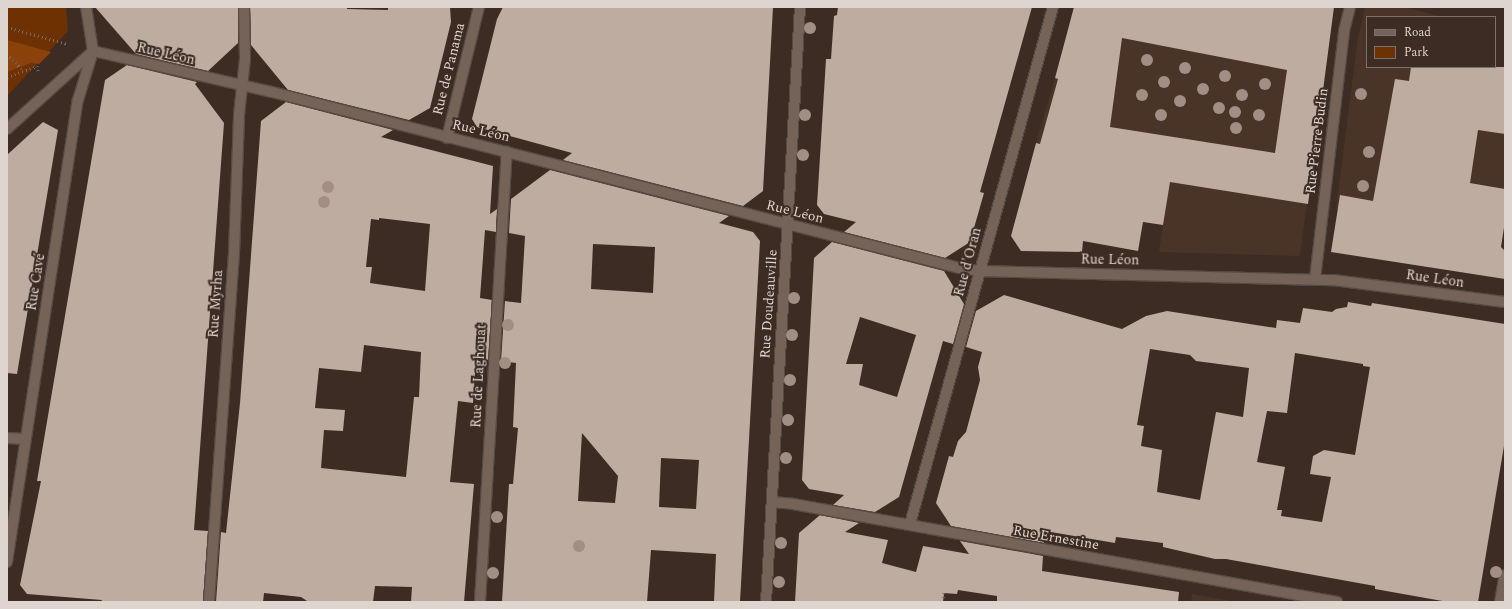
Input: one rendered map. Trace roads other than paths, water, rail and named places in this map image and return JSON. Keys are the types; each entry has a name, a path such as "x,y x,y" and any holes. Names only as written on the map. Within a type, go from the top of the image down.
{"street":[{"name":"Rue Cavé","path":"7,562 78,100 92,51 86,7"},
{"name":"Rue Myrha","path":"209,602 234,253 242,86 245,59 244,7"},
{"name":"Rue de Panama","path":"447,138 479,7"},
{"name":"Rue Doudeauville","path":"766,602 800,7"},
{"name":"Rue d'Oran","path":"910,524 1053,7"},
{"name":"Rue Pierre Budin","path":"1315,279 1344,31 1350,7"},
{"name":"Rue Léon","path":"92,51 242,86 507,152 959,268 980,271 1315,279 1505,302"},
{"path":"7,129 92,51"},
{"name":"Rue de Laghouat","path":"480,602 507,152"},
{"path":"7,438 25,439"},
{"name":"Rue Ernestine","path":"772,502 910,524 1337,602"},
{"path":"1500,602 1505,575"}]}
